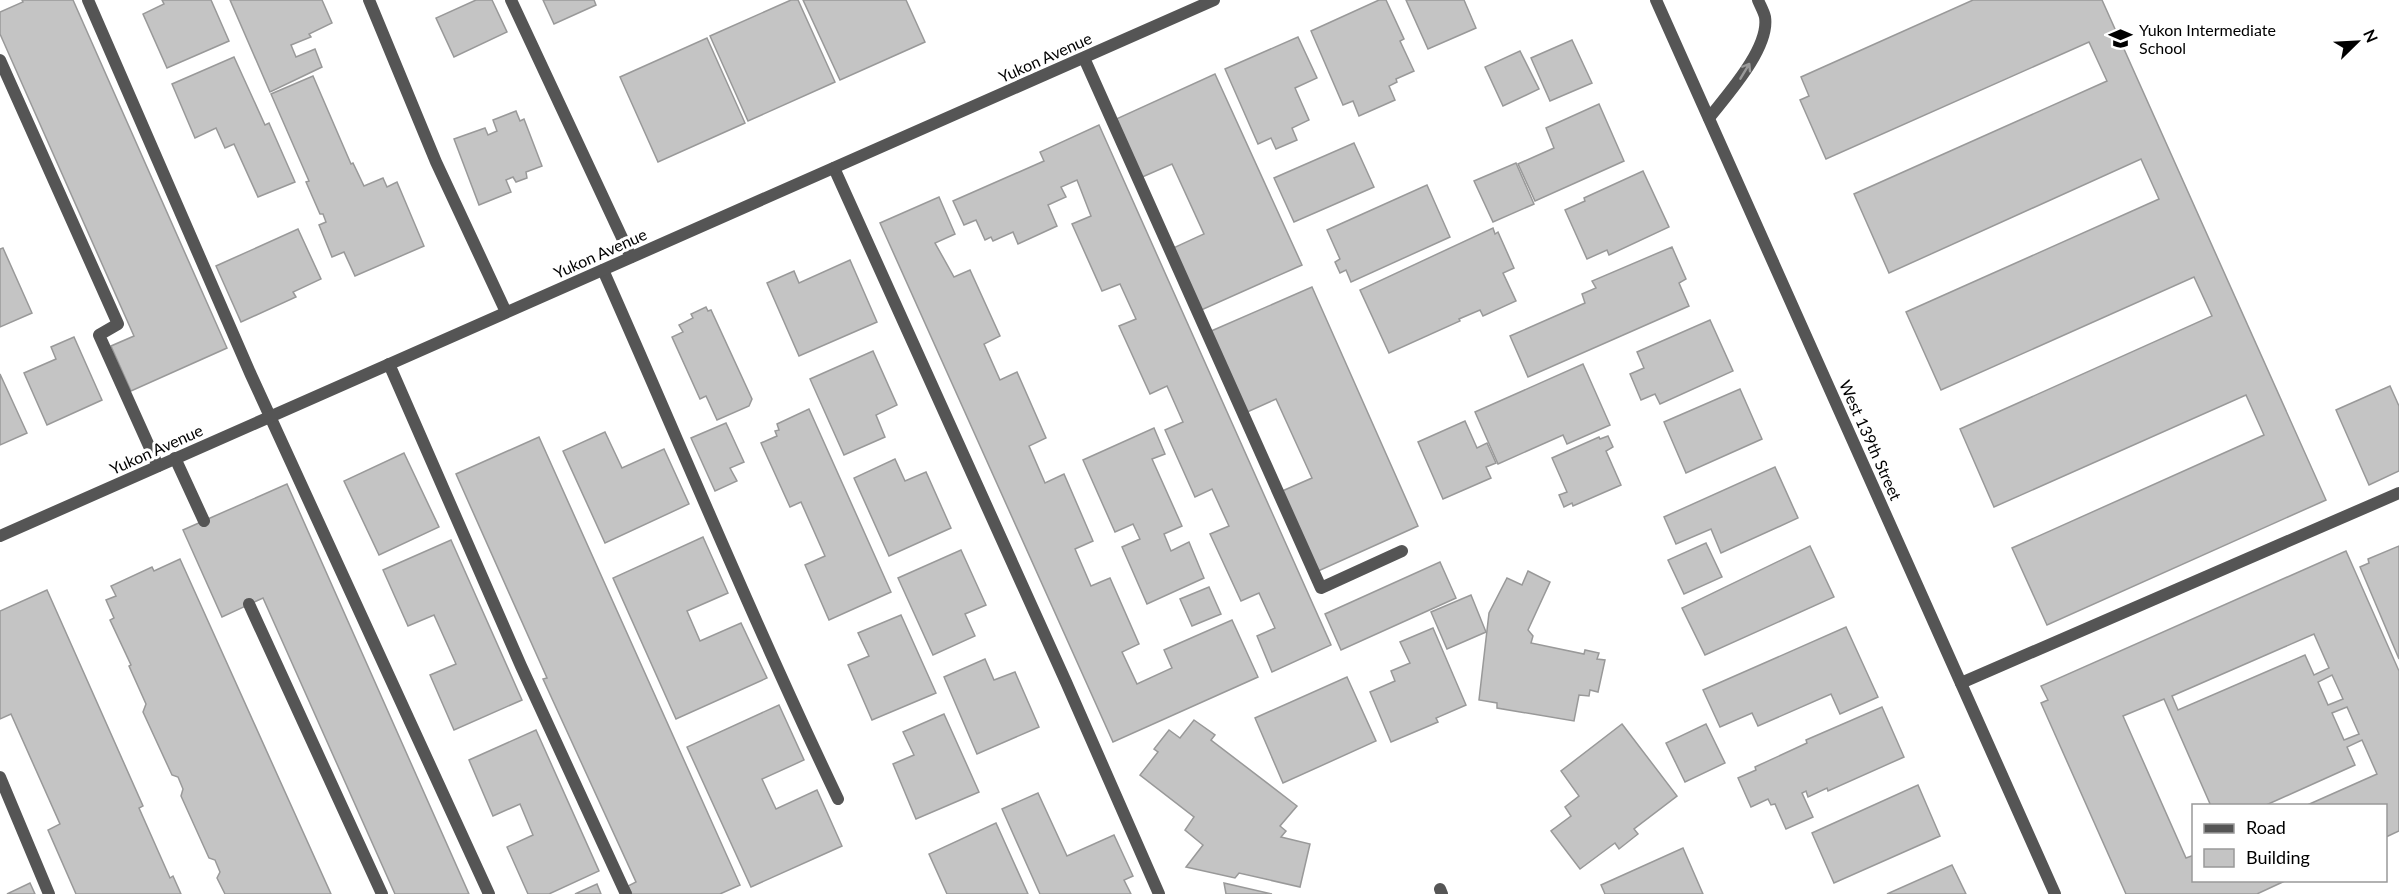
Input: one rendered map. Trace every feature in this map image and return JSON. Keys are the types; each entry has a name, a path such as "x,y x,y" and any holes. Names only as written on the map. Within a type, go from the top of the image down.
{"street":[{"path":"88,0 250,375 271,416 489,894"},
{"path":"369,0 436,162 506,312"},
{"path":"511,0 631,257"},
{"name":"Yukon Avenue","path":"0,536 1214,0"},
{"name":"West 139th Street","path":"1656,0 2055,894"},
{"path":"1709,118 1743,75 1763,38 1765,17 1758,0"},
{"path":"1084,58 1321,588 1402,551"},
{"path":"0,60 118,324 99,335 158,466"},
{"path":"834,168 1159,894"},
{"path":"603,270 721,536 779,676 838,799"},
{"path":"388,364 521,666 626,894"},
{"path":"175,458 204,521"},
{"path":"1961,683 2399,493"},
{"path":"249,604 382,894"},
{"path":"0,777 49,894"}],"building":[{"path":"22,0 73,0 227,348 131,391 111,346 134,336 0,34 0,12 23,2"},
{"path":"162,0 211,0 229,41 167,68 143,14 164,4"},
{"path":"230,0 322,0 332,23 309,34 311,37 291,45 296,57 315,49 322,67 270,92"},
{"path":"476,0 492,0 507,32 454,57 436,18"},
{"path":"543,0 594,0 596,5 554,24"},
{"path":"791,0 798,0 835,82 748,121 710,36"},
{"path":"803,0 906,0 925,42 840,80"},
{"path":"1379,0 1386,0 1404,39 1400,41 1414,71 1396,79 1397,82 1389,86 1395,100 1359,116 1353,101 1343,105 1311,31"},
{"path":"1406,0 1464,0 1476,28 1428,49"},
{"path":"1973,0 2102,0 2326,500 2047,625 2012,548 2264,435 2246,395 1994,507 1960,429 2212,316 2194,277 1941,390 1906,312 2159,199 2141,159 1889,273 1854,194 2107,81 2089,42 1826,159 1800,100 1809,96 1801,77"},
{"path":"1298,37 1317,78 1295,88 1309,120 1292,128 1297,140 1276,149 1271,138 1258,144 1225,69"},
{"path":"707,38 745,123 658,162 620,77"},
{"path":"1572,40 1592,83 1550,101 1531,58"},
{"path":"1520,51 1539,89 1503,106 1485,67"},
{"path":"234,57 265,125 269,123 295,182 258,197 234,144 225,148 216,128 195,138 172,84"},
{"path":"1215,74 1302,265 1199,311 1171,249 1204,234 1172,164 1140,178 1114,120"},
{"path":"313,76 351,164 353,163 364,186 383,178 387,187 397,182 424,246 355,276 344,252 332,257 319,225 326,222 306,182 309,181 271,94"},
{"path":"1599,104 1624,161 1535,201 1518,164 1554,148 1546,128"},
{"path":"516,111 520,121 524,119 542,166 526,172 527,178 516,182 513,177 506,180 511,192 479,205 454,139 485,128 488,135 497,131 493,120"},
{"path":"1099,125 1331,645 1272,672 1257,636 1275,628 1259,593 1241,601 1210,534 1229,526 1212,489 1195,497 1165,430 1183,422 1167,386 1150,394 1119,326 1136,319 1120,284 1102,291 1072,224 1091,216 1077,180 1061,187 1066,197 1048,205 1057,226 1018,244 1013,232 993,241 991,237 985,240 976,220 964,225 953,201 1044,161 1040,152"},
{"path":"1354,143 1374,187 1294,222 1274,178"},
{"path":"1516,163 1534,204 1493,222 1474,181"},
{"path":"1643,171 1669,227 1609,255 1607,250 1587,259 1565,210 1585,201 1584,198"},
{"path":"1427,185 1450,237 1351,282 1346,270 1340,273 1335,262 1340,259 1327,230"},
{"path":"939,197 955,234 935,243 954,277 970,270 1000,336 984,344 1000,380 1017,372 1046,438 1029,446 1045,483 1064,474 1093,541 1075,549 1091,586 1110,578 1139,644 1122,652 1137,684 1172,668 1164,650 1232,620 1258,677 1113,742 880,223"},
{"path":"1493,228 1495,234 1498,232 1514,268 1503,273 1516,301 1483,316 1480,310 1389,353 1360,290"},
{"path":"298,229 321,279 293,292 296,297 241,322 216,266"},
{"path":"1672,247 1686,279 1679,283 1689,306 1528,377 1510,336 1585,303 1582,294 1596,288 1592,281"},
{"path":"3,248 32,313 0,327 0,249"},
{"path":"850,260 877,322 799,356 767,283 794,271 799,283"},
{"path":"1312,287 1418,526 1316,572 1280,492 1312,478 1276,399 1245,413 1209,332"},
{"path":"706,307 708,311 711,310 752,399 749,406 717,420 706,396 700,399 672,337 683,332 679,325 693,318 691,314"},
{"path":"1710,320 1733,371 1660,404 1655,394 1641,400 1630,374 1644,368 1637,352"},
{"path":"74,337 102,400 47,425 24,373 56,359 51,347"},
{"path":"873,351 897,405 876,415 885,437 844,455 810,379"},
{"path":"1583,364 1610,425 1567,444 1563,435 1498,464 1475,412"},
{"path":"0,374 27,433 0,445"},
{"path":"2390,386 2399,406 2399,471 2369,485 2336,410"},
{"path":"1740,389 1762,439 1686,473 1664,422"},
{"path":"809,409 891,592 829,620 805,565 825,556 801,502 790,507 761,443 777,436 775,431 779,430 777,424"},
{"path":"1465,421 1477,448 1487,443 1496,463 1486,467 1491,478 1443,499 1418,442"},
{"path":"726,423 744,462 730,468 737,481 715,491 691,438"},
{"path":"1154,428 1165,454 1152,459 1182,526 1164,534 1171,551 1189,542 1204,578 1147,604 1122,547 1140,539 1133,524 1115,532 1083,460"},
{"path":"605,432 622,468 664,449 689,504 605,543 563,451"},
{"path":"1608,436 1613,447 1606,451 1621,485 1573,506 1572,503 1564,507 1559,495 1567,492 1552,458 1599,437 1600,439"},
{"path":"539,437 740,885 720,894 632,894 628,886 636,882 543,679 547,678 456,474"},
{"path":"404,453 439,527 379,555 344,481"},
{"path":"895,459 905,481 926,472 951,528 889,556 854,478"},
{"path":"1775,467 1798,518 1721,553 1711,529 1676,544 1664,517"},
{"path":"287,484 469,894 395,894 263,598 222,617 183,530"},
{"path":"703,537 728,593 687,611 700,641 741,623 767,678 676,719 613,578"},
{"path":"451,540 522,700 454,730 430,675 456,664 434,615 408,626 383,570"},
{"path":"1706,543 1722,577 1684,594 1668,560"},
{"path":"1810,546 1834,597 1705,655 1682,608"},
{"path":"2399,546 2399,659 2360,567 2369,563 2368,559"},
{"path":"961,550 986,605 965,614 975,636 933,655 898,578"},
{"path":"2346,551 2399,671 2399,831 2387,837 2387,804 2310,804 2377,774 2362,740 2347,747 2355,765 2268,804 2210,804 2164,699 2123,716 2186,858 2192,856 2192,882 2283,882 2257,894 2126,894 2041,703 2048,700 2041,686","holes":["2314,634 2329,668 2314,675 2305,655 2178,710 2172,696","2332,675 2343,699 2328,705 2318,682","2347,707 2359,734 2344,740 2332,713"]},
{"path":"180,559 331,894 225,894 217,878 220,872 215,860 209,858 181,796 183,789 178,777 172,775 143,712 146,704 110,620 114,618 106,600 116,596 111,586 152,567 154,571"},
{"path":"1440,562 1456,598 1341,650 1325,614"},
{"path":"1528,571 1550,582 1528,630 1533,636 1531,643 1584,654 1585,650 1599,653 1597,659 1605,660 1598,692 1590,690 1589,696 1579,695 1574,721 1497,708 1497,703 1479,700 1489,613 1507,578 1522,585"},
{"path":"1209,587 1221,614 1192,626 1180,599"},
{"path":"47,590 143,806 139,808 170,878 173,876 181,894 76,894 48,830 60,824 11,714 0,719 0,611"},
{"path":"1471,595 1486,632 1447,649 1431,612"},
{"path":"901,615 936,693 872,720 848,665 869,656 858,633"},
{"path":"1846,627 1878,697 1840,714 1831,694 1758,726 1752,713 1720,727 1703,690"},
{"path":"1433,628 1466,705 1436,718 1438,722 1391,742 1370,692 1395,681 1391,671 1410,663 1400,642"},
{"path":"985,659 994,680 1015,672 1039,727 977,754 944,677"},
{"path":"1347,677 1376,741 1283,783 1255,718"},
{"path":"779,705 804,760 762,779 776,809 817,790 842,846 751,887 687,747"},
{"path":"1882,707 1904,757 1828,791 1827,788 1808,797 1806,791 1802,793 1813,817 1786,829 1775,804 1771,805 1768,799 1751,807 1738,778 1756,770 1755,767 1807,743 1806,740"},
{"path":"944,714 979,792 916,819 893,764 914,755 903,732"},
{"path":"1194,720 1215,735 1211,740 1297,806 1280,826 1286,831 1281,837 1310,844 1300,887 1239,873 1235,878 1186,867 1203,845 1185,830 1194,817 1140,775 1158,752 1154,749 1169,730 1180,738"},
{"path":"1622,724 1677,796 1634,829 1638,834 1619,849 1615,843 1580,869 1551,831 1571,816 1565,807 1579,796 1561,771"},
{"path":"1706,724 1725,763 1685,782 1666,743"},
{"path":"536,730 599,871 549,894 528,894 507,847 533,835 520,804 493,816 469,760"},
{"path":"1918,785 1940,836 1834,883 1812,833"},
{"path":"1038,793 1067,856 1114,835 1133,876 1124,880 1131,894 1040,894 1002,809"},
{"path":"996,823 1028,894 947,894 929,854"},
{"path":"1683,848 1703,894 1605,894 1601,885"},
{"path":"1952,865 1966,894 1887,894"},
{"path":"30,883 35,894 7,894"},
{"path":"1224,883 1272,894 1226,894"},
{"path":"597,884 601,894 575,894"}],"place":[{"name":"Yukon Intermediate School","path":"2121,38"}]}
